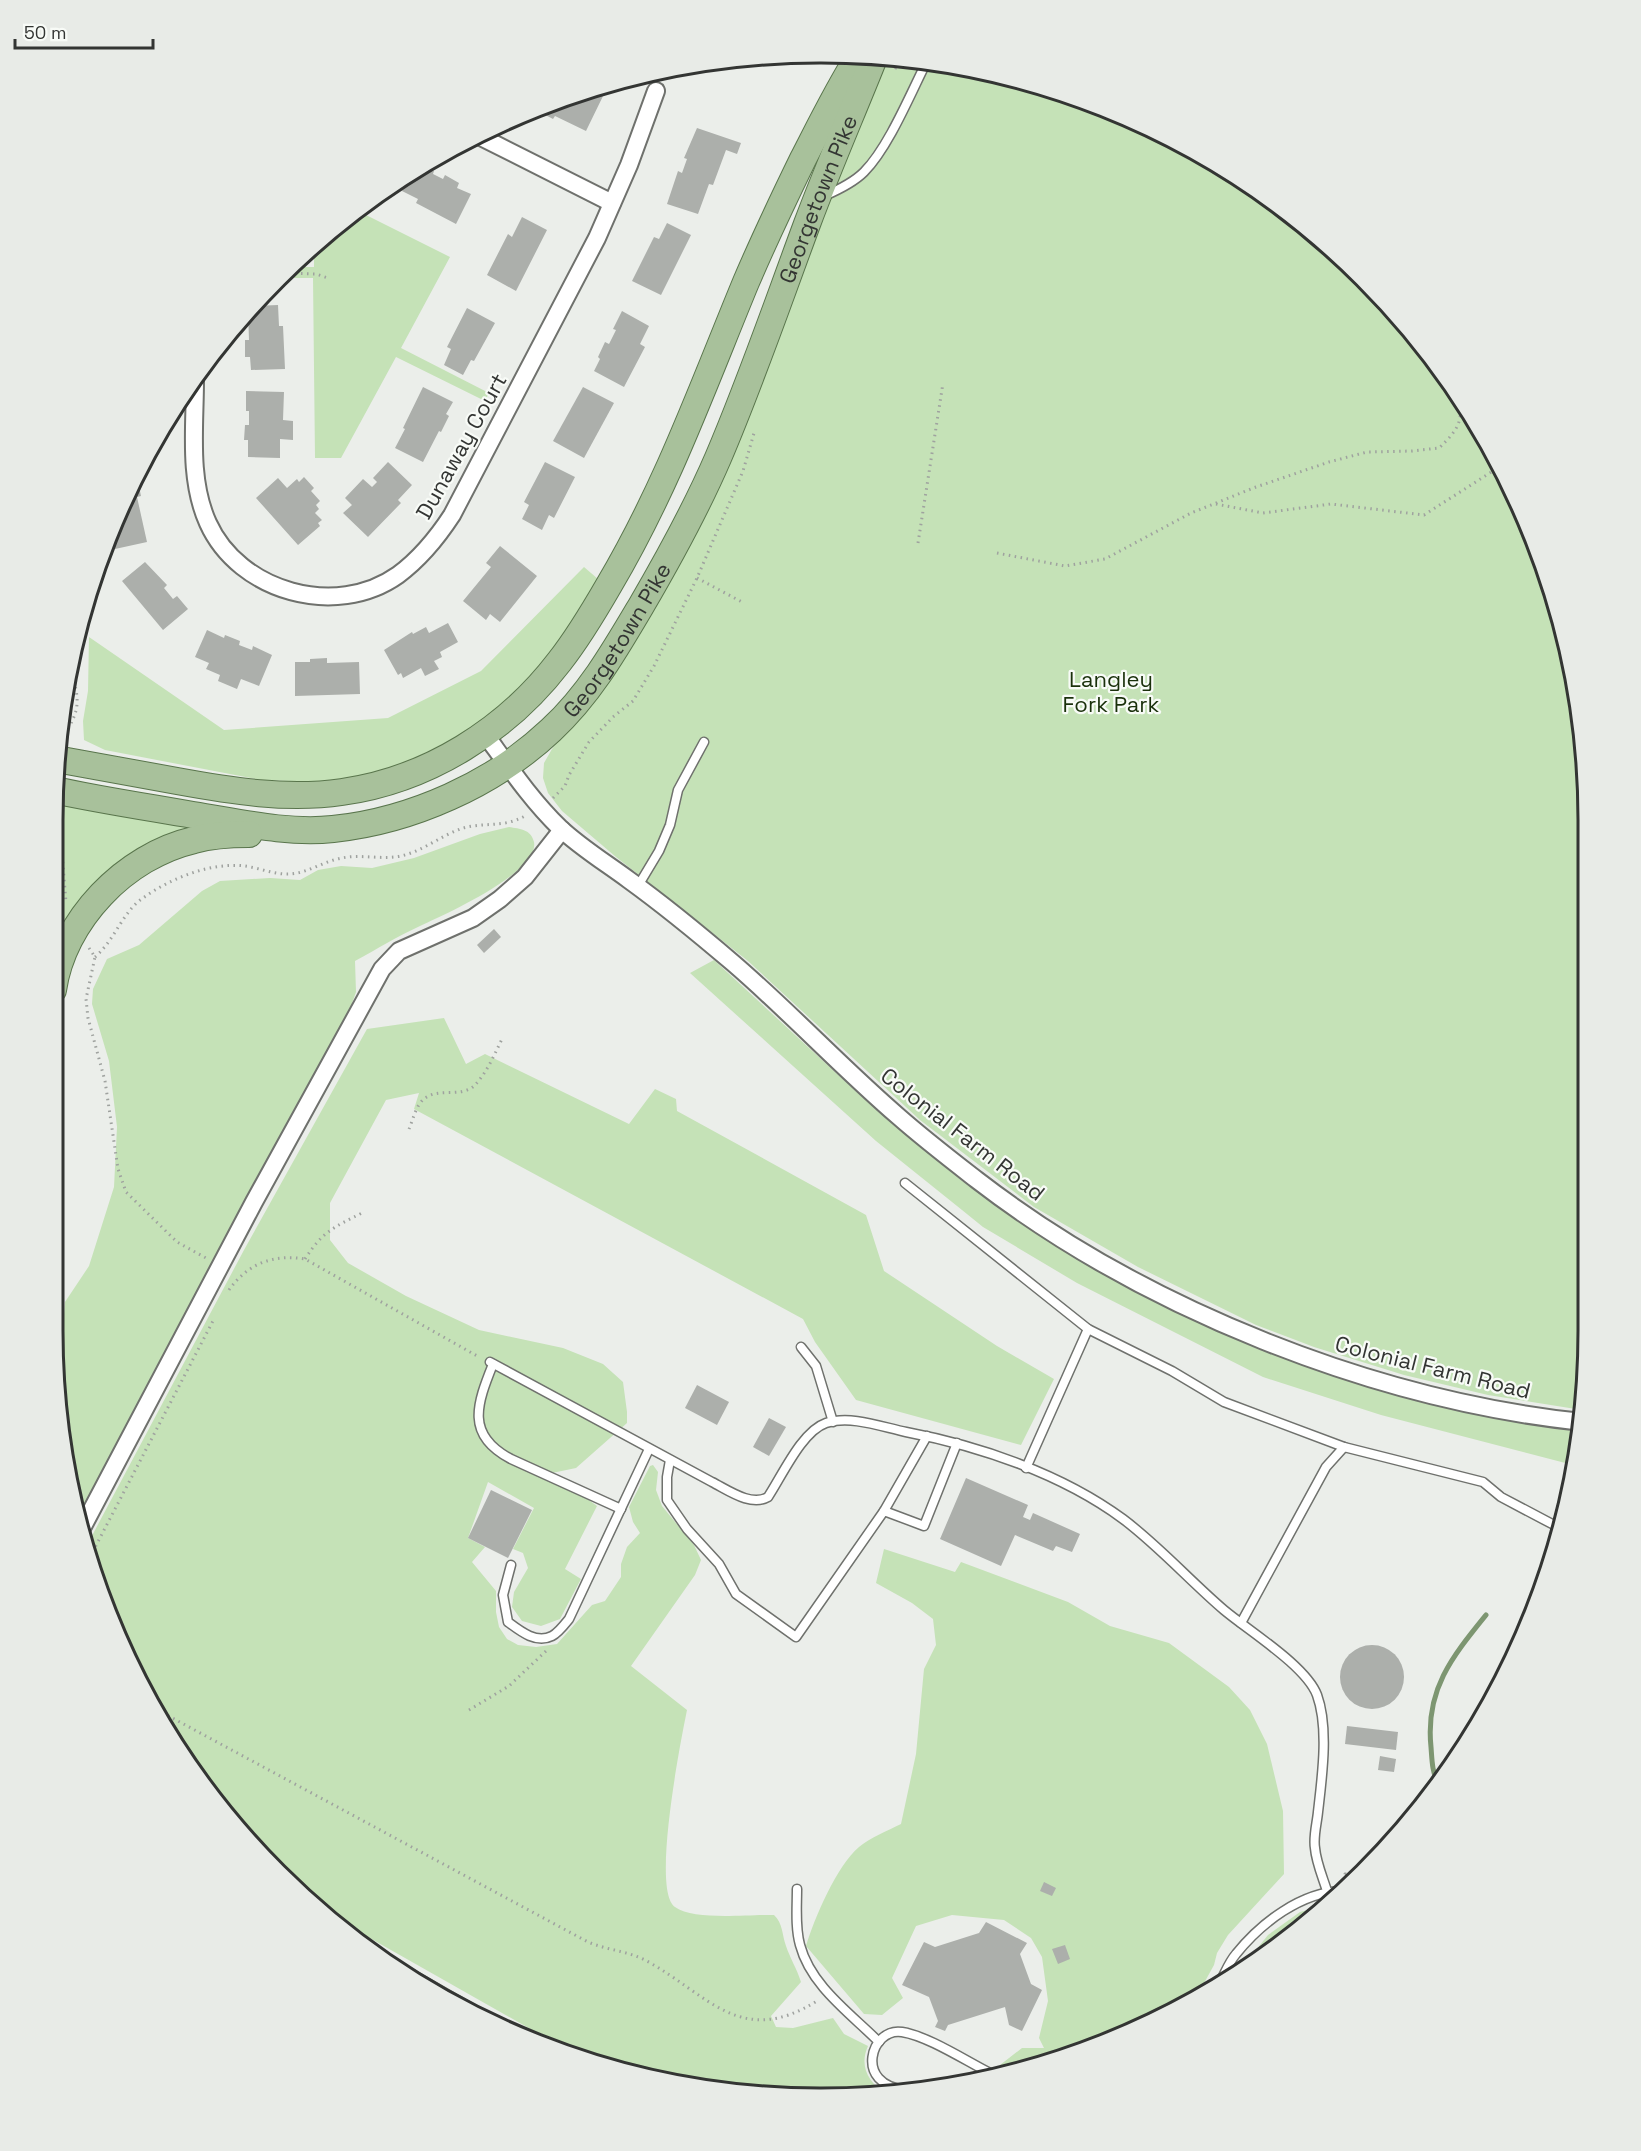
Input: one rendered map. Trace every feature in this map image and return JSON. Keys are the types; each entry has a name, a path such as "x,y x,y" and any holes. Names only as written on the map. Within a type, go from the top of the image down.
{"main road":[{"name":"Georgetown Pike","path":"66,761 249,793 314,795 344,792 393,780 451,756 486,734 517,708 559,663 584,628 625,558 665,480 778,211 843,81 854,64"},
{"name":"Georgetown Pike","path":"64,792 235,822 307,831 349,827 410,812 468,788 507,765 539,741 582,697 622,638 698,501 750,378 816,200 871,65"},
{"path":"63,956 75,930 95,902 123,875 151,857 179,844 224,835 307,831"}],"street":[{"name":"Dunaway Court","path":"195,394 195,481 200,504 209,526 237,563 256,578 279,589 305,595 330,597 352,594 376,586 397,575 428,549 452,515 597,238 629,165 656,91"},
{"path":"487,140 612,203"},
{"name":"Colonial Farm Road","path":"486,734 530,796 562,830 676,915 735,965 899,1117 979,1182 1059,1237 1168,1298 1244,1333 1304,1356 1386,1383 1453,1400 1573,1421"},
{"path":"87,1519 382,969 399,951 473,918 500,899 525,877 562,830"}],"lane":[{"path":"816,200 844,187 863,172 879,152 922,70"},
{"path":"638,886 659,851 670,825 678,790 704,742"},
{"path":"904,1183 1088,1329 1172,1371 1224,1402 1344,1447 1483,1482 1501,1497 1553,1524"},
{"path":"1026,1468 1088,1329"},
{"path":"801,1347 816,1366 833,1422"},
{"path":"621,1509 497,1452 486,1441 480,1431 478,1413 492,1363 670,1460 740,1496 756,1501 768,1497 812,1431 833,1422 859,1422 974,1448 1070,1487 1103,1505 1125,1521 1241,1623 1302,1672 1317,1694 1323,1725 1321,1786 1314,1847 1327,1891 1285,1910 1259,1928 1234,1955 1227,1969"},
{"path":"670,1460 667,1500 687,1529 719,1564 736,1594 796,1636 884,1511 927,1436"},
{"path":"884,1511 924,1526 957,1443"},
{"path":"1241,1623 1326,1467 1344,1447"},
{"path":"511,1565 503,1595 508,1622 523,1633 537,1639 552,1636 569,1619 649,1449"},
{"path":"797,1889 800,1946 816,1977 829,1994 879,2042"},
{"path":"886,2085 876,2077 871,2067 879,2042 890,2033 900,2032 918,2036 983,2070"}],"path":[{"path":"297,273 316,274 328,278"},
{"path":"918,543 943,383"},
{"path":"997,553 1065,566 1105,560 1191,513 1256,487 1367,452 1439,448 1459,426 1461,417"},
{"path":"1214,504 1263,513 1331,504 1424,515 1493,471"},
{"path":"697,578 742,602"},
{"path":"69,727 77,712 78,695 76,686"},
{"path":"221,1266 177,1242 126,1192 118,1169 105,1081 87,1009 87,988 95,957 111,941 128,913 142,898 199,871 227,866 243,866 292,874 341,858 396,857 462,829 484,824 508,823 526,815"},
{"path":"63,869 69,921 95,957"},
{"path":"409,1129 416,1110 424,1099 437,1094 461,1092 472,1088 485,1072 503,1037"},
{"path":"305,1259 316,1241 334,1227 362,1213"},
{"path":"225,1298 231,1287 246,1270 265,1260 288,1256 305,1259 492,1363"},
{"path":"95,1547 214,1318"},
{"path":"469,1710 509,1686 541,1657 564,1625"},
{"path":"168,1716 588,1942 645,1960 723,2012 740,2018 761,2020 788,2016 829,1994"}],"green space":[{"name":"Langley Fork Park","path":"879,66 919,69 968,78 1064,103 1156,141 1199,164 1282,220 1320,251 1390,321 1450,400 1477,442 1500,485 1538,577 1552,624 1572,722 1578,820 1578,1330 1574,1409 1488,1395 1404,1375 1314,1347 1256,1325 1138,1267 1034,1207 920,1120 748,961 616,857 562,811 548,793 543,778 544,763 615,665"},
{"path":"366,215 450,257 401,348 489,393 485,401 396,357 341,458 315,458 313,278 292,278 304,267 314,267 314,258"},
{"path":"584,567 598,579 592,597 549,660 499,713 444,747 382,774 321,782 261,780 105,750 84,740 83,721 88,691 89,637 224,730 388,718 481,671"},
{"path":"64,797 229,828 189,832 63,937"},
{"path":"509,827 521,829 533,838 532,854 507,879 488,891 355,961 356,992 342,1032 85,1510 69,1429 63,1327 65,1302 89,1266 114,1187 117,1127 109,1061 92,1004 93,989 107,959 139,945 202,891 220,881 270,878 300,880 318,870 341,866 372,868 414,858 480,834"},
{"path":"714,960 861,1096 961,1180 1059,1246 1169,1307 1279,1356 1401,1394 1515,1421 1572,1428 1566,1463 1381,1415 1263,1377 1077,1283 983,1227 876,1141 690,973"},
{"path":"444,1018 466,1064 485,1054 629,1124 655,1089 676,1099 677,1111 866,1215 884,1271 997,1346 1054,1379 1021,1445 856,1400 815,1342 803,1319 414,1109 419,1093 386,1100 330,1203 330,1240 348,1263 406,1296 479,1330 563,1348 603,1364 623,1382 627,1423 576,1468 552,1473 597,1506 565,1569 581,1579 560,1619 541,1626 522,1621 512,1607 514,1592 528,1568 523,1553 513,1549 534,1508 488,1482 468,1538 485,1547 472,1562 496,1591 499,1627 507,1639 518,1645 536,1647 557,1644 592,1605 605,1601 621,1577 621,1564 627,1547 640,1533 633,1522 629,1507 650,1466 653,1465 658,1472 656,1490 662,1506 694,1545 701,1560 695,1575 631,1666 687,1710 670,1814 666,1874 668,1895 675,1907 695,1914 774,1915 781,1925 786,1946 801,1982 771,2016 776,2027 793,2028 833,2018 844,2034 868,2046 864,2060 865,2067 876,2086 820,2088 722,2082 624,2062 577,2048 535,2032 365,1935 321,1900 251,1830 191,1751 164,1709 141,1666 103,1574 92,1536 244,1250 367,1029"},
{"path":"884,1549 955,1572 961,1562 1068,1602 1110,1626 1169,1643 1229,1687 1250,1710 1267,1744 1283,1811 1284,1874 1228,1935 1203,1984 1156,2010 1110,2030 1064,2048 1001,2066 1022,2048 1044,2048 1039,2038 1048,2001 1042,1957 1031,1938 1004,1920 952,1915 916,1926 892,1978 903,1998 882,2015 864,2014 806,1946 827,1893 850,1856 869,1840 901,1824 916,1754 924,1669 936,1645 933,1619 912,1603 876,1583"},
{"path":"1308,1910 1257,1949 1268,1935 1300,1912"}],"building":[{"path":"603,95 586,131 555,116 553,119 546,115"},
{"path":"697,128 741,143 737,154 726,150 713,185 709,184 698,214 667,204 678,171 682,173 687,159 684,158"},
{"path":"432,170 433,174 443,179 445,175 459,183 457,188 471,194 456,224 416,203 418,199 402,191"},
{"path":"522,217 547,230 516,291 487,275 508,234 512,237"},
{"path":"667,223 691,235 661,295 632,281 654,237 659,239"},
{"path":"266,305 278,305 279,326 283,326 285,369 251,370 250,357 245,357 245,340 249,340 248,324"},
{"path":"467,308 495,323 474,361 471,360 463,375 444,365 451,349 447,347"},
{"path":"622,311 649,326 640,344 645,347 624,387 594,371 605,342 609,344 616,330 613,329"},
{"path":"423,387 453,402 446,414 449,416 441,432 439,431 423,462 395,448"},
{"path":"583,387 614,403 584,458 553,441"},
{"path":"246,391 284,392 283,420 293,421 293,440 280,439 280,458 248,457 248,440 244,440 245,425 249,425"},
{"path":"388,462 412,485 398,500 401,503 368,537 343,513 352,505 345,498 363,479 372,487 377,482 373,478"},
{"path":"545,462 575,477 554,518 549,515 542,530 522,519 529,505 524,502"},
{"path":"304,477 314,488 311,491 320,501 316,505 319,509 315,513 322,520 318,523 320,526 298,545 256,498 278,478 287,488 297,479 299,482"},
{"path":"139,489 141,496 137,497 147,542 115,549"},
{"path":"500,546 537,576 500,622 490,614 486,620 463,601 491,567 486,563"},
{"path":"145,562 167,585 164,588 173,599 177,596 188,609 163,630 122,581"},
{"path":"448,623 458,642 440,652 442,657 434,661 439,669 425,676 421,668 403,678 401,673 398,675 384,650 412,632 413,634 426,627 429,633"},
{"path":"207,630 224,638 225,635 240,641 239,645 252,650 253,646 272,655 259,686 241,679 237,689 218,681 220,675 206,669 209,663 195,657"},
{"path":"327,658 327,663 359,662 360,694 295,696 295,662 310,662 310,659"},
{"path":"494,929 501,937 484,953 477,945"},
{"path":"697,1385 729,1402 717,1425 685,1408"},
{"path":"769,1418 786,1427 769,1456 753,1447"},
{"path":"966,1478 1028,1505 1023,1517 1030,1520 1033,1513 1080,1534 1072,1552 1056,1546 1053,1551 1015,1535 1001,1566 940,1539"},
{"path":"491,1490 532,1510 508,1558 468,1538"},
{"path":"1372,1645 1390,1651 1398,1659 1404,1677 1398,1695 1390,1703 1372,1709 1354,1703 1346,1695 1340,1677 1346,1659 1354,1651"},
{"path":"1347,1726 1398,1732 1396,1750 1345,1744"},
{"path":"1380,1756 1396,1759 1394,1772 1378,1770"},
{"path":"1044,1882 1056,1888 1052,1896 1040,1891"},
{"path":"986,1922 1027,1943 1020,1954 1031,1984 1042,1990 1022,2031 1009,2025 1005,2007 948,2025 945,2031 935,2027 938,2021 929,1997 902,1985 924,1942 935,1947 979,1933"},
{"path":"1065,1945 1070,1959 1058,1964 1052,1949"}],"waterway":[{"path":"1435,1773 1430,1727 1437,1691 1452,1660 1486,1615"}]}
